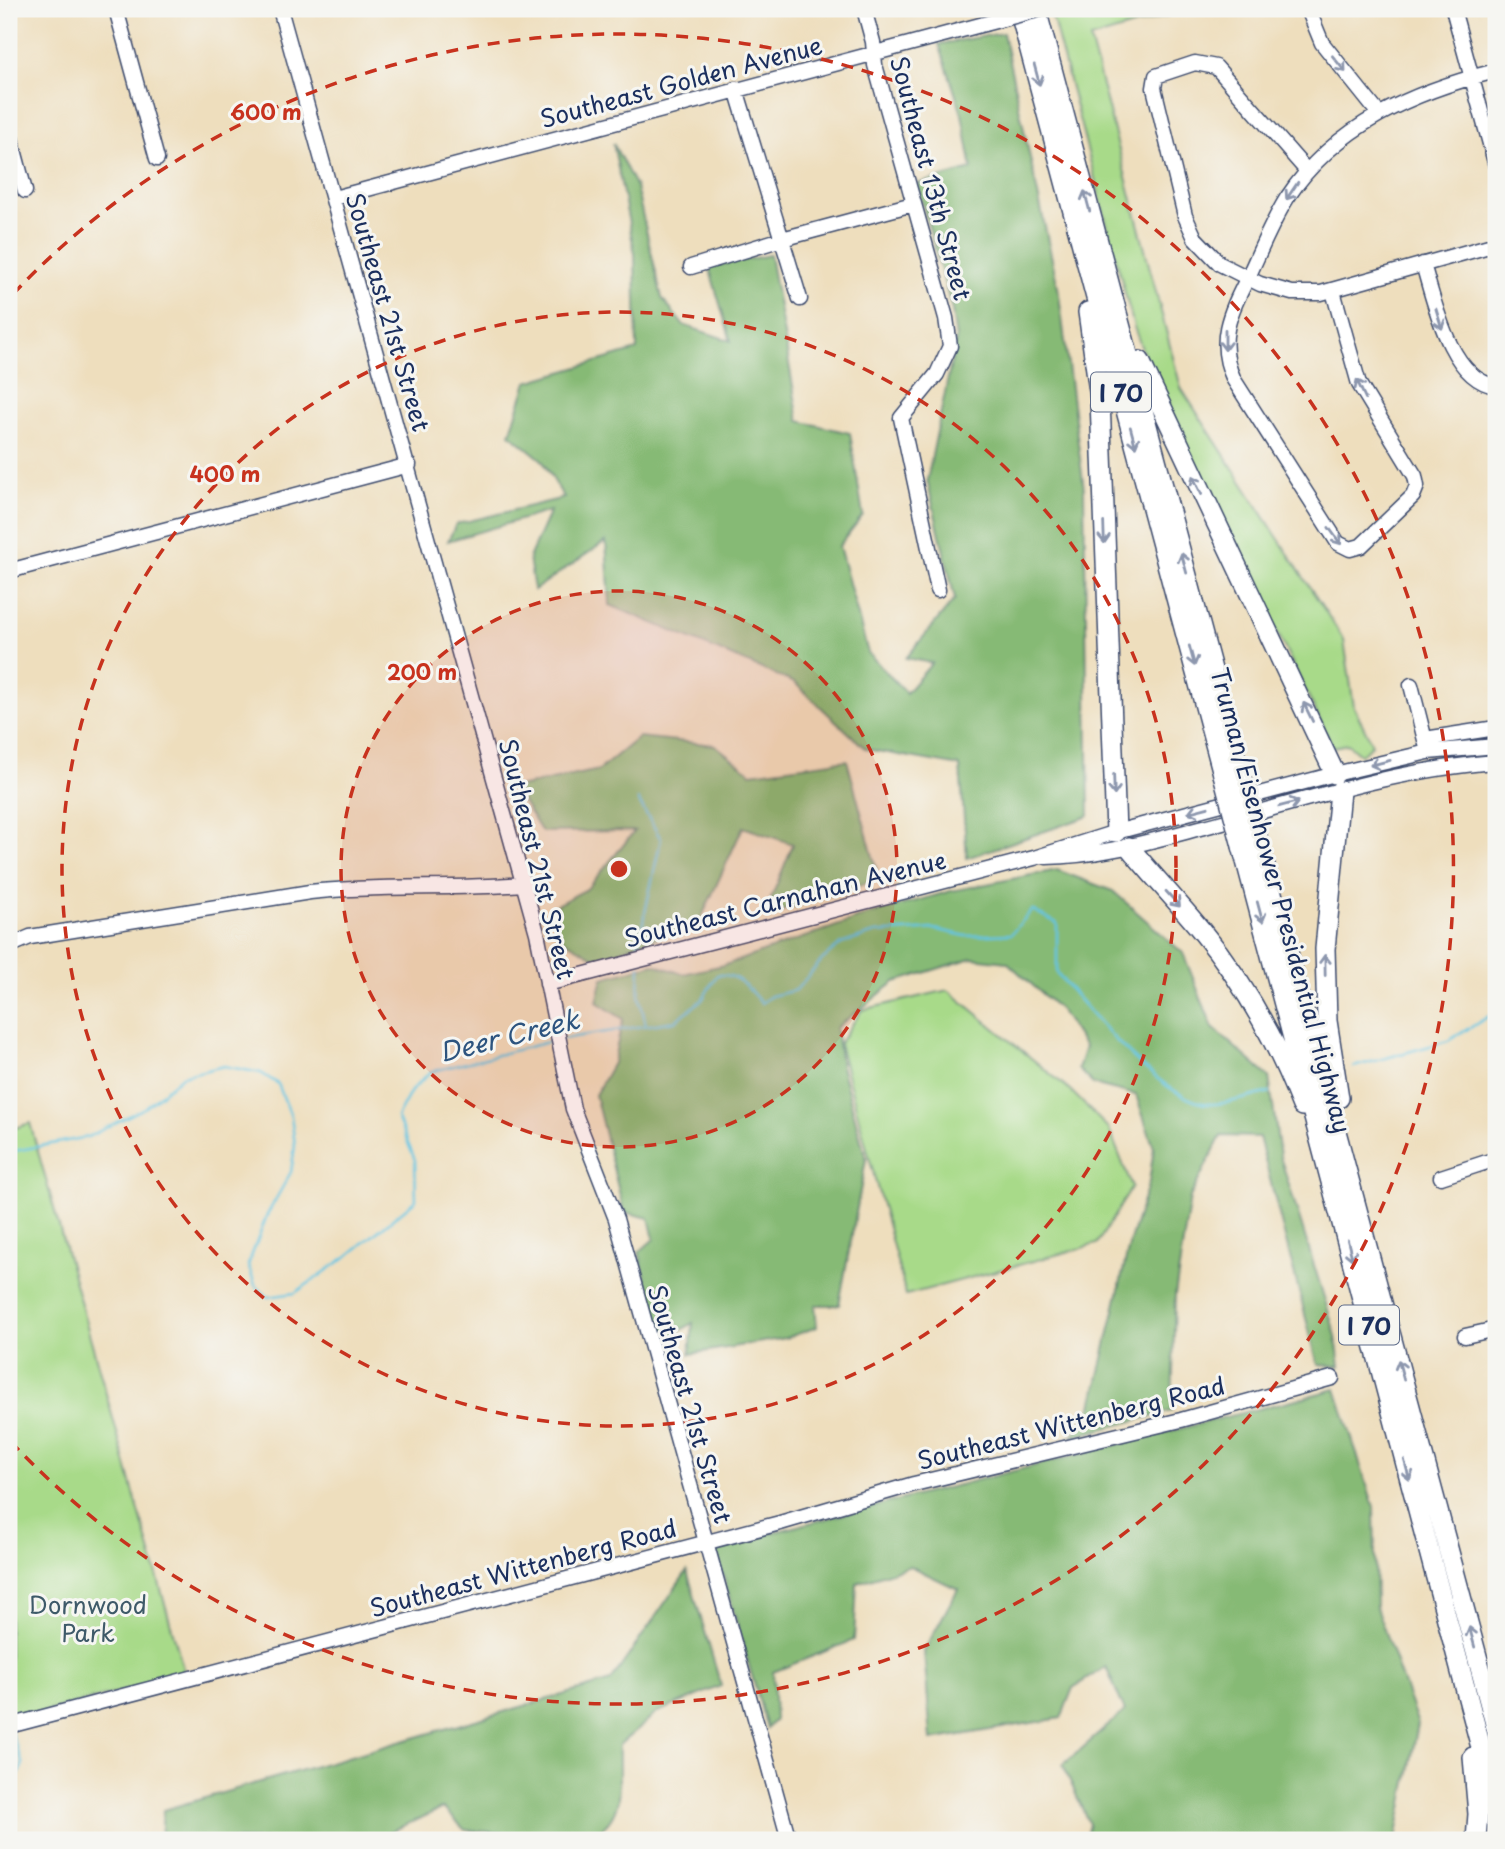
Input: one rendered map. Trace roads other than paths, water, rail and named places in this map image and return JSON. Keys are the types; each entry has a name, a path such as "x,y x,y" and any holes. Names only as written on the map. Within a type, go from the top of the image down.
{"highway":[{"name":"Truman/Eisenhower Presidential Highway","path":"1019,9 1250,844 1367,1251 1496,1727"},
{"name":"Truman/Eisenhower Presidential Highway","path":"1036,9 1099,247 1231,773"},
{"path":"1057,150 1069,227 1091,328 1100,399 1123,839 1199,927 1251,1000 1298,1097 1339,1208"},
{"path":"1099,247 1139,360 1163,415 1329,755 1338,782 1325,949 1327,1021 1336,1087 1358,1182 1367,1251"},
{"name":"Truman/Eisenhower Presidential Highway","path":"1250,844 1339,1208 1496,1804"},
{"path":"1461,1670 1476,1781 1476,1840"}],"street":[{"path":"116,9 157,159"},
{"name":"Southeast 21st Street","path":"280,9 524,884 573,1109 615,1219 789,1840"},
{"name":"Southeast 13th Street","path":"864,9 913,204 946,318 950,346 937,374 901,418 938,590"},
{"name":"Southeast Golden Avenue","path":"334,198 1041,9"},
{"path":"1308,9 1322,43 1379,114"},
{"path":"1453,9 1496,166"},
{"path":"1307,171 1216,66 1195,62 1156,76 1154,88 1190,230 1209,255 1248,277 1292,293 1333,291 1496,244"},
{"path":"1333,291 1359,384 1415,476 1417,486 1413,496 1361,545 1350,549 1338,543 1229,370 1224,349 1225,325 1277,216 1307,171 1345,136 1379,114 1423,93 1496,71"},
{"path":"736,89 800,299"},
{"path":"9,131 25,191"},
{"path":"691,267 913,204"},
{"path":"1423,264 1444,334 1476,378 1496,386"},
{"path":"9,571 409,466"},
{"path":"1411,685 1426,746"},
{"path":"1338,782 1426,746 1496,728"},
{"path":"1426,746 1496,746"},
{"path":"1338,782 1496,762"},
{"name":"Southeast Carnahan Avenue","path":"547,984 1034,858 1079,856 1123,839 1338,782"},
{"path":"9,946 30,937 310,892 352,887 463,889 524,884"},
{"path":"1441,1177 1496,1159"},
{"path":"1465,1336 1496,1329"},
{"name":"Southeast Wittenberg Road","path":"9,1726 706,1542 914,1484 1181,1420 1332,1378"}],"waterway":[{"path":"638,800 661,839 638,945 639,956"},
{"name":"Deer Creek","path":"562,1039 675,1021 702,1000 717,975 737,979 761,1003 771,996 796,990 822,960 841,944 875,933 934,929 966,936 1011,934 1032,910 1057,923 1057,973 1106,1030 1172,1089 1192,1100 1211,1104 1270,1092"},
{"path":"640,966 639,995 646,1025"},
{"name":"Deer Creek","path":"1353,1067 1448,1041 1496,1012"},
{"name":"Deer Creek","path":"9,1152 88,1137 146,1107 182,1076 224,1066 261,1073 278,1084 291,1116 295,1145 291,1172 267,1215 248,1265 255,1285 268,1297 295,1293 349,1255 416,1200 415,1160 397,1117 411,1091 430,1072 552,1041"},
{"path":"9,1794 23,1764 10,1730"}],"park label":[{"name":"Dornwood Park","path":"88,1618"}]}
